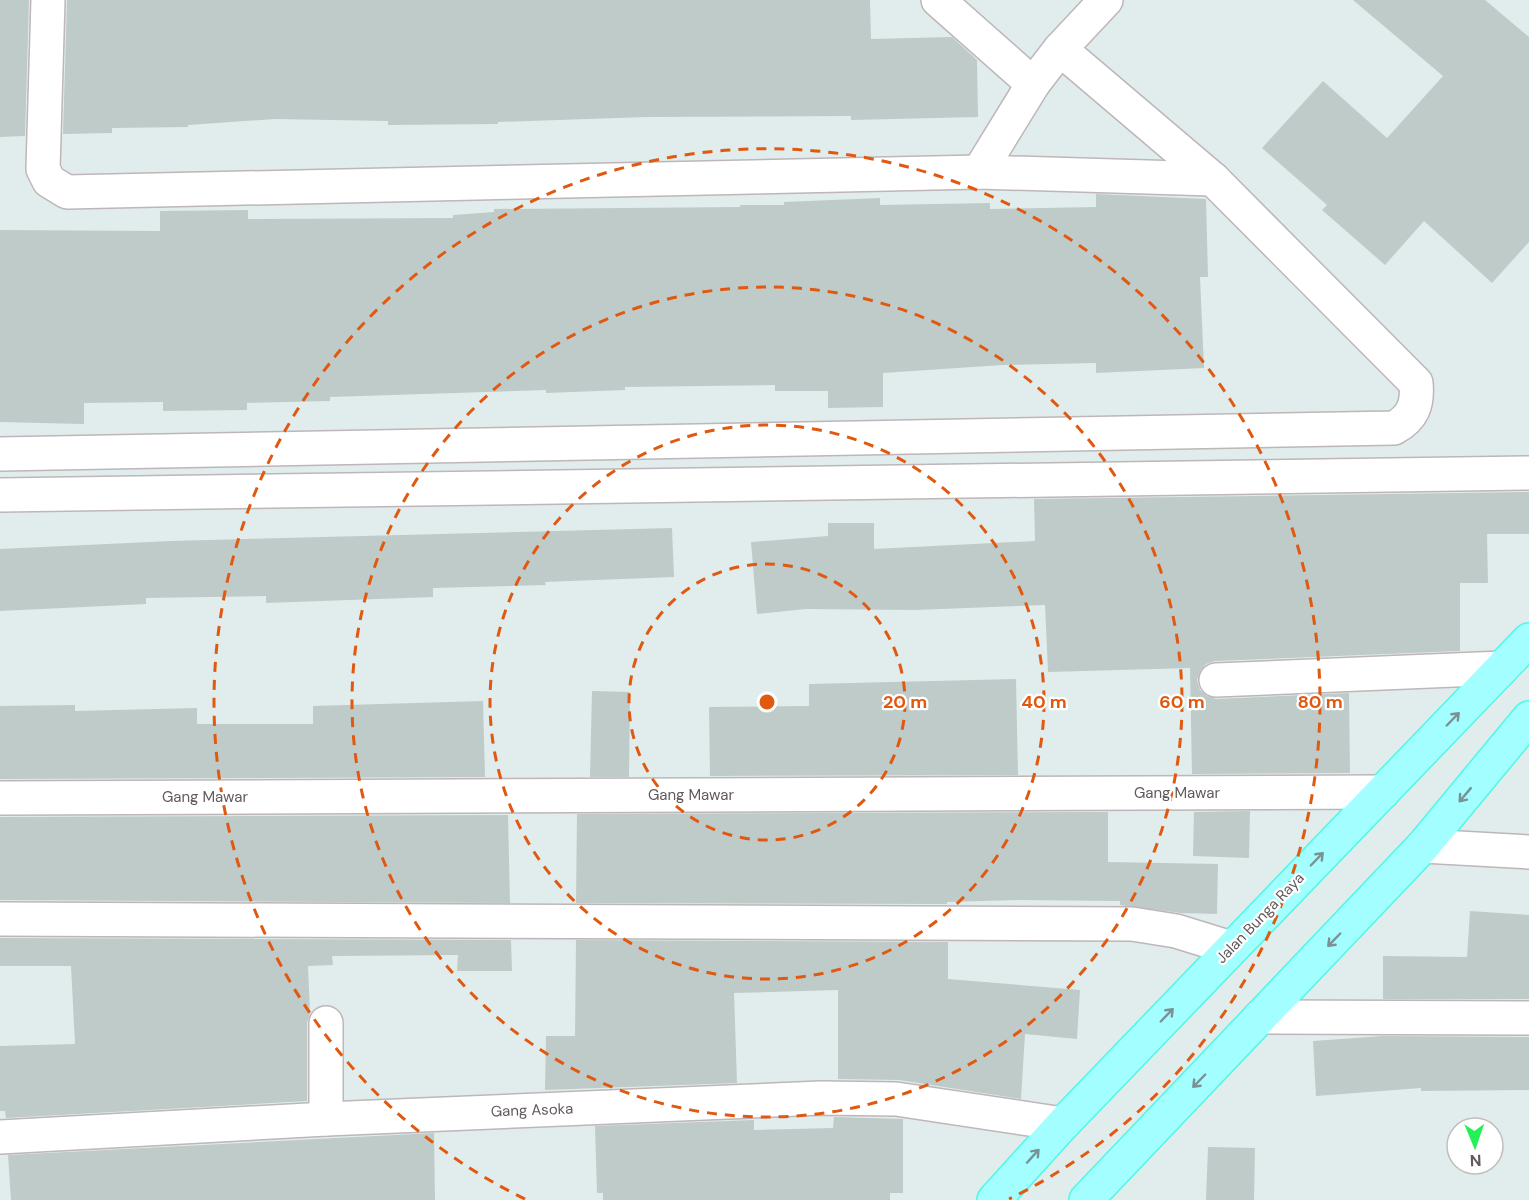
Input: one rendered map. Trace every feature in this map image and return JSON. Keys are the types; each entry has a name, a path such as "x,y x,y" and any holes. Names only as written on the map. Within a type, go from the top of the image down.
{"main road":[{"name":"Jalan Bunga Raya","path":"994,1200 1063,1124 1231,948 1529,640"},
{"path":"1086,1200 1423,846 1529,718"}],"street":[{"path":"48,0 43,170 49,182 67,192 979,172 1213,179"},
{"path":"938,0 1033,84"},
{"path":"979,172 1033,84 1060,49 1106,0"},
{"path":"0,454 1382,429 1394,428 1403,424 1416,406 1416,383 1213,179 1060,49"},
{"path":"0,495 1529,472"},
{"path":"1216,680 1502,668"},
{"name":"Gang Mawar","path":"0,798 1383,792"},
{"path":"1423,846 1529,852"},
{"path":"0,920 1132,924 1176,931 1231,948"},
{"path":"1260,1017 1529,1018"},
{"path":"326,1023 326,1119"},
{"name":"Gang Asoka","path":"0,1137 326,1119 864,1098 896,1099 1063,1124"}],"building":[{"path":"0,0 29,0 25,136 0,137"},
{"path":"67,0 870,0 871,39 952,37 977,60 978,117 851,120 851,116 646,117 498,122 498,124 388,125 388,121 275,119 188,125 188,127 112,128 112,133 63,134"},
{"path":"1353,0 1485,0 1529,37 1529,242 1492,283 1424,221 1385,265 1322,210 1327,205 1262,148 1323,81 1387,138 1443,76"},
{"path":"1096,194 1206,199 1208,277 1200,277 1204,368 1096,373 1096,363 1002,365 883,373 883,407 828,408 828,391 775,391 775,385 625,387 625,390 546,393 546,390 330,397 330,401 247,403 247,410 163,411 163,402 84,403 84,424 0,422 0,230 160,231 160,211 248,210 248,219 453,218 453,215 494,212 494,209 740,207 740,205 784,205 784,202 880,198 880,205 990,203 990,209 1096,207"},
{"path":"1529,492 1529,534 1487,534 1488,583 1460,583 1460,651 1215,661 1206,664 1200,671 1197,680 1200,690 1216,699 1349,693 1350,773 1192,774 1190,668 1048,672 1045,605 915,610 806,609 757,614 751,542 828,536 828,523 874,523 874,549 1035,541 1034,499"},
{"path":"672,528 674,577 545,582 546,585 433,588 433,597 266,603 266,596 146,598 146,604 0,611 0,549 171,541"},
{"path":"1016,679 1018,775 710,776 709,707 809,706 809,684"},
{"path":"592,691 630,692 629,777 590,777"},
{"path":"483,701 485,777 0,779 0,706 75,705 75,711 197,708 197,724 313,724 313,706"},
{"path":"1250,811 1249,858 1193,856 1194,812"},
{"path":"1108,812 1108,862 1218,864 1217,914 1181,913 1120,905 1120,901 1018,900 947,902 947,904 576,903 577,814"},
{"path":"508,815 510,903 0,900 0,817"},
{"path":"1470,911 1529,915 1529,999 1383,999 1383,956 1467,957"},
{"path":"0,938 511,940 512,971 457,971 458,955 332,956 333,965 308,966 310,1013 307,1023 307,1101 6,1118 5,1111 0,1111 0,1046 75,1044 71,966 0,966"},
{"path":"576,940 948,942 948,979 1080,990 1077,1039 1025,1034 1021,1099 899,1080 838,1079 838,990 734,993 737,1083 545,1090 546,1036 575,1036"},
{"path":"1383,1036 1529,1037 1529,1090 1421,1091 1421,1088 1316,1096 1313,1041"},
{"path":"834,1117 903,1119 903,1193 890,1193 890,1200 603,1200 603,1193 597,1193 595,1126 754,1120 754,1130 833,1128"},
{"path":"434,1133 435,1200 11,1200 8,1155"},
{"path":"1208,1147 1255,1148 1254,1200 1206,1200"}]}
